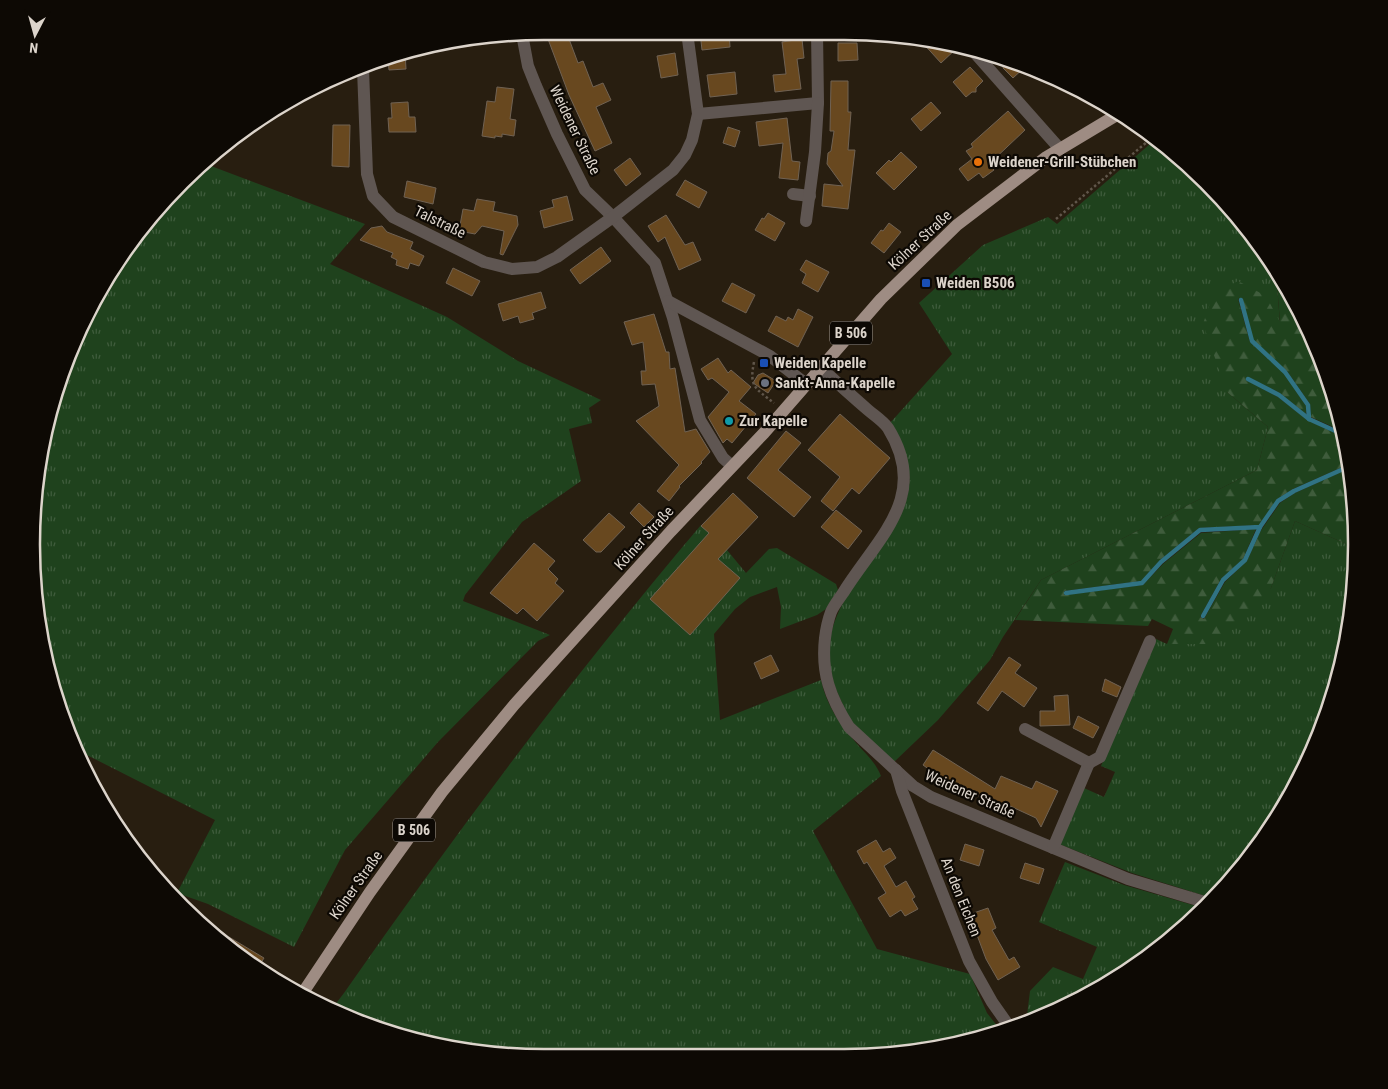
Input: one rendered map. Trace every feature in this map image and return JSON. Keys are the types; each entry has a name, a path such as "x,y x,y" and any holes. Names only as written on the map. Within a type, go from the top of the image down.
{"main road":[{"name":"Kölner Straße","path":"306,989 370,892 442,792 514,705 783,410 881,299 957,226 1045,158 1112,118"}],"street":[{"path":"688,40 698,114 818,103"},
{"path":"806,222 818,103 817,40"},
{"name":"Weidener Straße","path":"523,41 528,66 556,134 585,190 613,217 655,263 668,301 700,420 723,458 732,466"},
{"path":"980,59 1060,149"},
{"name":"Talstraße","path":"363,74 367,174 373,196 393,217 484,262 512,269 537,267 557,257 613,217 673,170 685,155 692,140 698,114"},
{"path":"793,194 810,196"},
{"path":"668,301 777,360 806,384"},
{"name":"Weidener Straße","path":"820,368 886,426 895,440 904,471 904,488 900,504 892,522 850,581 831,612 826,628 824,666 828,687 849,727 913,786 931,797 1128,879 1200,901"},
{"path":"1089,763 1100,757 1150,641"},
{"path":"1025,729 1089,763"},
{"path":"1053,848 1086,785 1089,763"},
{"name":"An den Eichen","path":"896,770 902,792 969,961 992,1002 1006,1022"}],"path":[{"path":"1056,219 1147,142"},
{"path":"751,371 754,387 783,410"}],"green space":[{"path":"1150,144 1200,188 1244,237 1277,287 1280,324 1238,281 1227,392 1268,427 1257,470 1041,580 990,660 938,720 894,762 849,717 831,673 829,652 832,632 839,612 860,575 896,524 904,508 909,490 908,467 890,423 952,354 919,303 983,245 1048,217 1057,224"},
{"path":"211,166 365,224 330,264 447,317 518,361 601,400 589,408 592,423 569,429 581,481 522,522 465,595 463,601 550,635 538,641 438,742 345,850 294,947 208,904 182,895 178,891 215,820 86,754 67,707 50,643 44,610 40,544 44,479 50,446 57,414 78,351 108,292 144,237 165,212"},
{"path":"1238,281 1266,296 1280,322 1277,287 1310,351 1334,427 1311,417 1310,404 1287,371 1253,340 1242,298 1238,299 1250,342 1284,373 1306,406 1306,414 1280,393 1248,377 1246,380 1278,397 1307,420 1335,433 1342,467 1293,489 1277,499 1259,525 1199,528 1160,560 1141,581 1064,591 1064,595 1143,585 1163,564 1201,533 1256,529 1243,559 1221,579 1200,617 1204,619 1225,582 1247,561 1260,532 1280,503 1295,493 1343,471 1348,545 1295,521 1271,588 1216,644 1167,644 1173,629 1152,619 1148,626 1015,620 1041,580 1257,470 1268,427 1227,392 1203,324 1213,294"},
{"path":"1295,521 1348,545 1344,610 1331,675 1321,707 1310,738 1296,768 1263,825 1244,852 1205,896 1132,873 1059,844 1084,788 1104,797 1115,772 1101,766 1156,639 1167,644 1271,588"},
{"path":"701,525 727,550 746,573 769,549 777,548 836,584 838,590 826,609 817,615 780,629 781,607 777,587 750,597 735,609 714,634 720,720 821,680 826,698 835,715 874,763 881,776 813,831 877,949 970,974 987,1013 996,1025 942,1039 876,1048 512,1048 479,1045 414,1032 351,1011 336,1004 429,873 517,755"},
{"path":"1065,862 1124,885 1195,906 1151,945 1124,964 1067,997 1027,1015 1030,991 1053,967 1083,979 1097,947 1039,922"}],"building":[{"path":"548,40 569,40 578,63 583,61 593,87 603,83 611,100 596,107 612,143 595,151 569,95"},
{"path":"701,40 730,40 730,47 702,50"},
{"path":"802,40 804,58 797,59 801,89 775,92 773,75 786,74 782,42"},
{"path":"838,43 857,43 858,60 838,61"},
{"path":"927,47 952,52 941,63"},
{"path":"675,53 678,75 661,78 657,56"},
{"path":"405,60 406,69 389,70 389,65"},
{"path":"1003,66 1020,72 1013,78"},
{"path":"970,67 983,81 976,88 976,92 972,92 966,97 953,82"},
{"path":"735,72 737,94 710,97 707,75"},
{"path":"831,81 848,81 848,112 851,112 848,150 855,150 848,209 822,206 824,184 843,186 827,164 834,131 830,131"},
{"path":"497,87 514,89 510,119 516,120 514,136 502,134 502,137 495,136 495,138 482,136 487,101 495,102"},
{"path":"408,102 409,117 415,117 416,132 389,132 388,118 392,118 391,103"},
{"path":"931,102 941,113 921,131 911,119"},
{"path":"1008,111 1025,130 989,164 994,170 983,178 979,173 968,181 959,169 972,159 966,151 973,147 971,144"},
{"path":"787,118 792,161 800,162 798,180 779,178 783,143 759,146 756,122"},
{"path":"333,125 350,125 349,167 332,166"},
{"path":"728,127 740,131 735,147 723,143"},
{"path":"901,152 917,167 894,190 876,173 889,160 891,162"},
{"path":"630,158 641,174 626,186 614,170"},
{"path":"685,180 707,192 699,208 676,195"},
{"path":"407,181 436,188 433,204 404,197"},
{"path":"567,196 573,220 544,228 540,211 554,207 552,200"},
{"path":"477,199 495,202 493,211 517,216 518,225 503,255 500,254 504,231 482,226 475,234 459,231 463,209 474,211"},
{"path":"768,213 785,223 775,241 755,230 762,218 764,219"},
{"path":"666,215 685,245 693,242 701,260 679,270 665,237 658,242 648,226"},
{"path":"889,223 901,232 884,253 871,243"},
{"path":"382,226 387,232 413,242 410,249 424,256 419,266 410,263 408,269 396,265 397,260 391,257 393,253 360,240 371,228"},
{"path":"601,247 611,261 580,284 570,270"},
{"path":"806,260 829,272 818,292 802,283 806,274 800,270"},
{"path":"453,268 480,281 472,296 446,283"},
{"path":"732,283 755,295 746,313 722,301"},
{"path":"541,292 546,308 532,313 534,319 520,323 518,316 503,321 498,304"},
{"path":"798,309 813,317 798,347 768,331 776,316 786,321 788,317 793,320"},
{"path":"654,314 666,352 669,352 670,369 675,368 685,432 696,429 710,452 679,486 669,501 657,491 679,465 636,421 659,406 655,384 642,385 641,371 646,371 643,342 632,345 624,322"},
{"path":"718,358 728,373 731,370 751,387 739,401 756,414 732,443 727,439 723,443 708,417 729,392 712,378 708,380 701,369"},
{"name":"Sankt-Anna-Kapelle","path":"763,373 776,381 768,393 753,383 758,375"},
{"path":"840,414 890,458 859,494 852,488 833,511 821,501 840,477 808,450"},
{"path":"786,431 801,443 778,470 811,497 794,517 747,478"},
{"path":"733,493 758,517 718,559 740,578 690,635 650,599 709,533 701,526"},
{"path":"639,503 654,517 644,527 630,513"},
{"path":"836,510 862,531 848,549 821,527"},
{"path":"609,513 625,527 601,552 596,552 583,540"},
{"path":"534,543 555,561 548,569 558,579 555,583 564,591 537,621 523,608 517,614 490,593"},
{"path":"771,655 779,671 761,679 754,663"},
{"path":"1009,657 1021,665 1015,673 1037,688 1024,707 1002,691 988,711 977,703"},
{"path":"1105,679 1121,687 1117,697 1102,691"},
{"path":"1068,695 1070,725 1040,726 1040,711 1055,711 1054,696"},
{"path":"1078,716 1099,727 1093,738 1073,728"},
{"path":"933,750 995,789 1001,776 1032,789 1036,781 1058,791 1041,827 1036,818 1010,806 1008,809 974,794 970,800 954,789 923,765"},
{"path":"876,840 883,852 890,848 896,858 884,866 896,887 906,881 915,897 912,899 918,909 905,916 901,910 890,917 878,898 886,893 867,862 864,864 857,851"},
{"path":"965,844 984,850 979,866 960,860"},
{"path":"1025,863 1044,869 1039,884 1020,878"},
{"path":"988,908 996,928 992,930 1009,960 1014,957 1020,967 998,980 986,959 977,935 973,937 965,916"},
{"path":"228,938 264,958 261,962 237,945"}],"waterway":[{"path":"1241,300 1252,341 1285,372 1308,405 1309,419 1335,431"},
{"path":"1248,379 1279,395 1309,419"},
{"path":"1066,593 1142,583 1161,562 1200,530 1260,527 1278,501 1294,491 1342,469"},
{"path":"1203,616 1223,580 1245,560 1260,527"}],"place":[{"name":"Weidener-Grill-Stübchen","path":"978,162"},
{"name":"Weiden B506","path":"926,283"},
{"name":"Weiden Kapelle","path":"764,363"},
{"name":"Sankt-Anna-Kapelle","path":"765,383"},
{"name":"Zur Kapelle","path":"729,421"}]}
